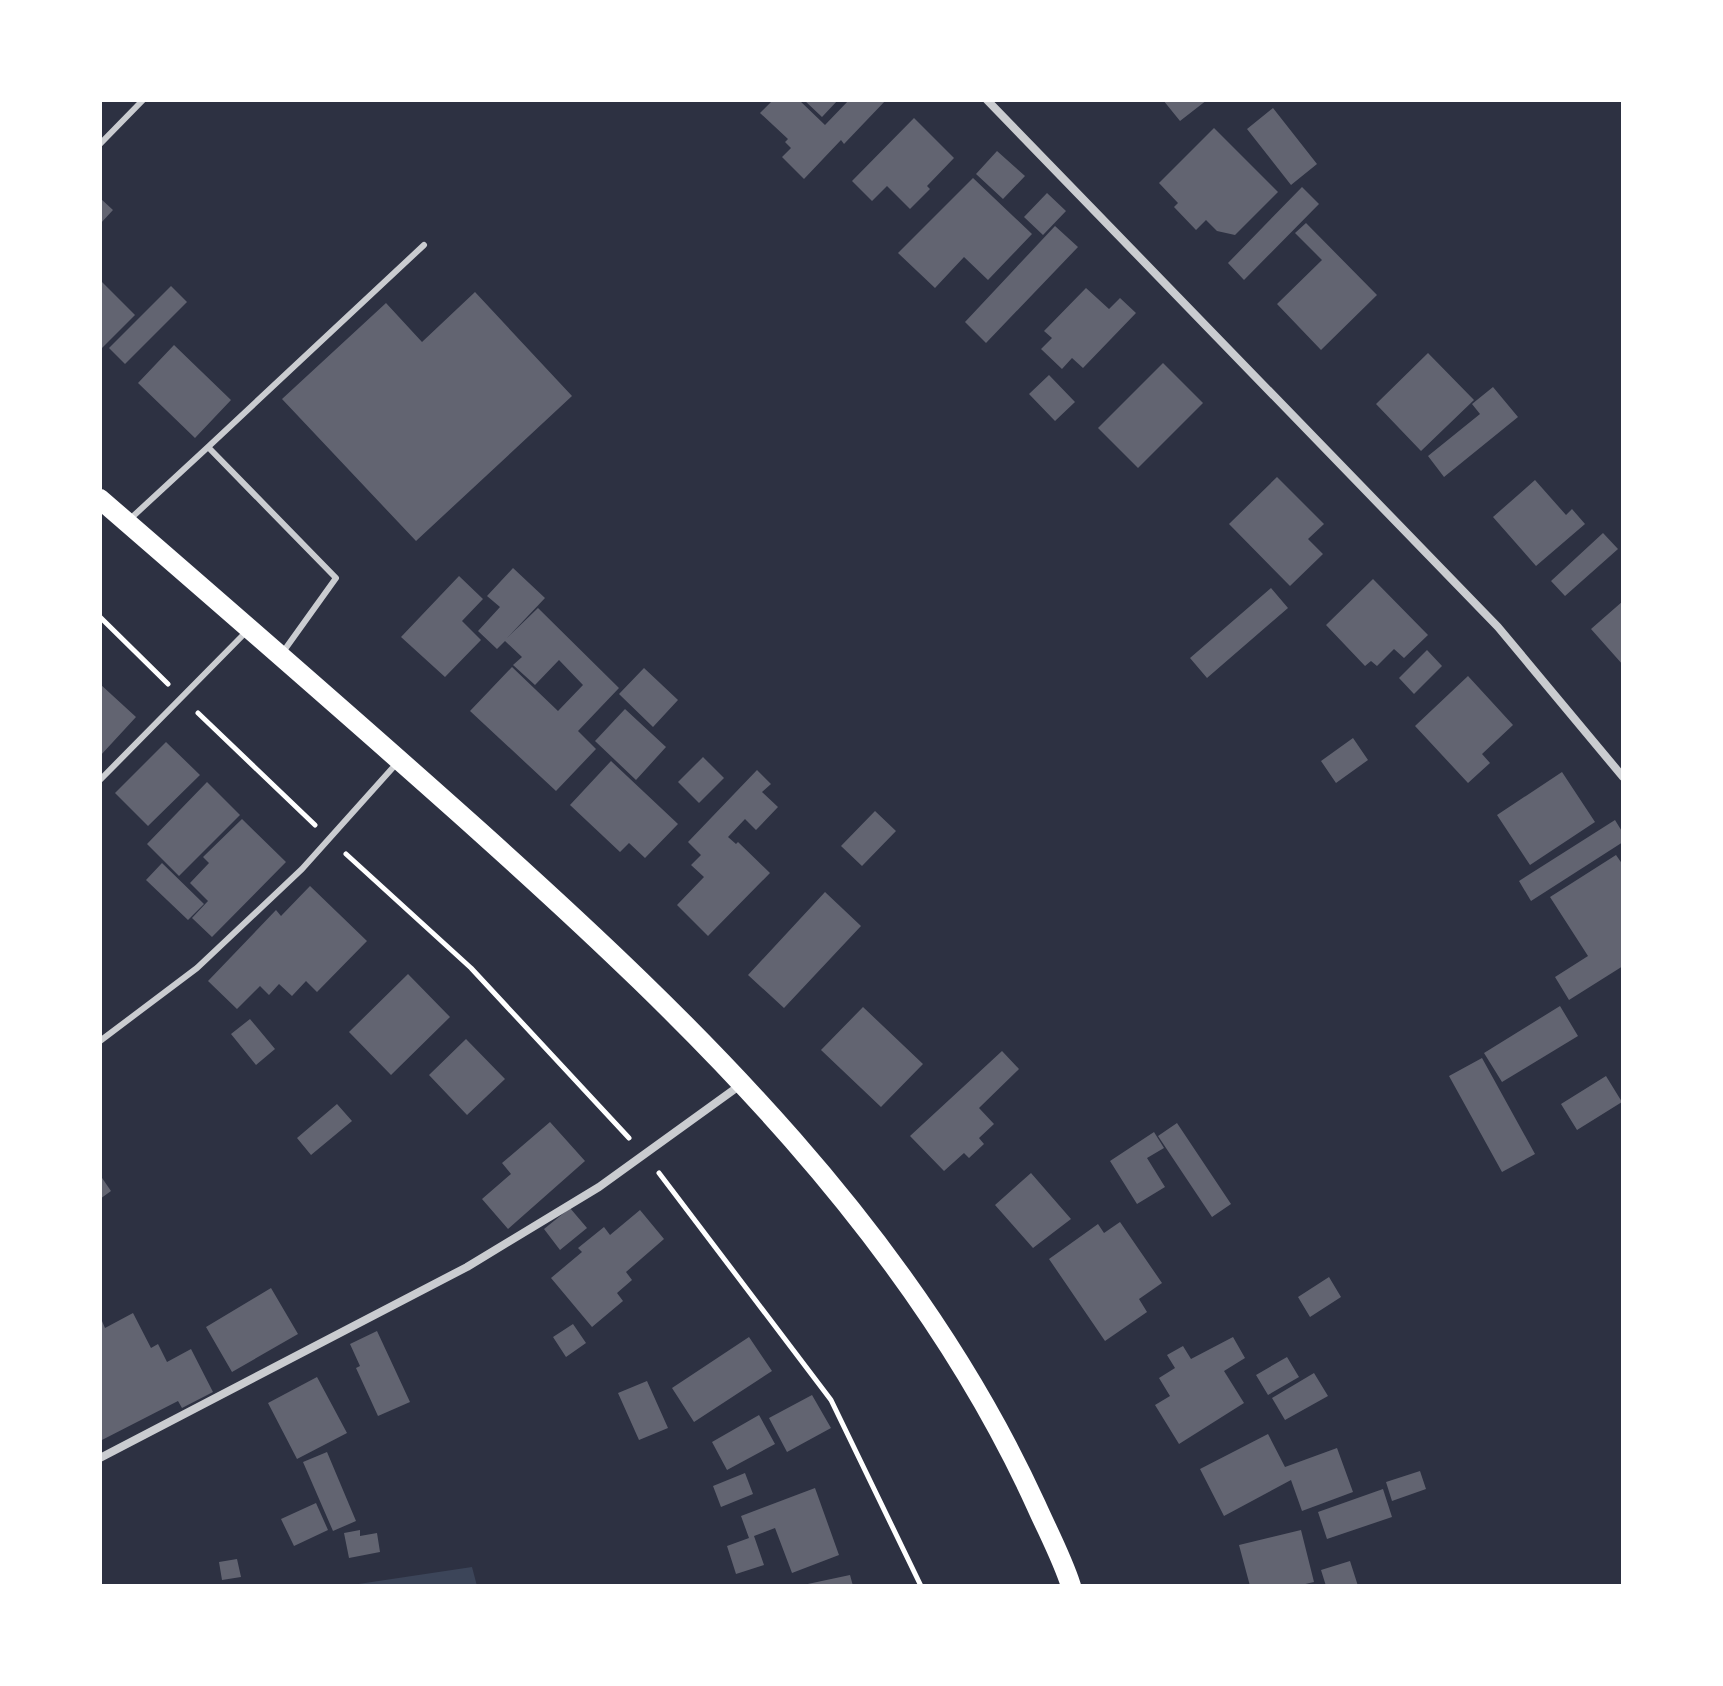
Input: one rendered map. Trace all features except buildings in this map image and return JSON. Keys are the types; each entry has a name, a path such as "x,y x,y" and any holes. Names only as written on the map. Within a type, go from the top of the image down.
{"main road":[{"path":"100,499 400,760 637,975 743,1083 830,1182 937,1323 1011,1450 1071,1586"}],"street":[{"path":"987,100 1498,627 1623,777"},
{"path":"100,1458 467,1267 599,1187 743,1083"}],"lane":[{"path":"100,144 143,100"},
{"path":"127,522 424,245"},
{"path":"208,447 336,578 281,655"},
{"path":"100,780 250,628"},
{"path":"100,1041 197,968 302,869 400,760"}],"path":[{"path":"100,617 329,839 471,968 645,1154 831,1400 921,1586"}],"shaded area":[{"path":"472,1567 477,1586 345,1586"}]}
